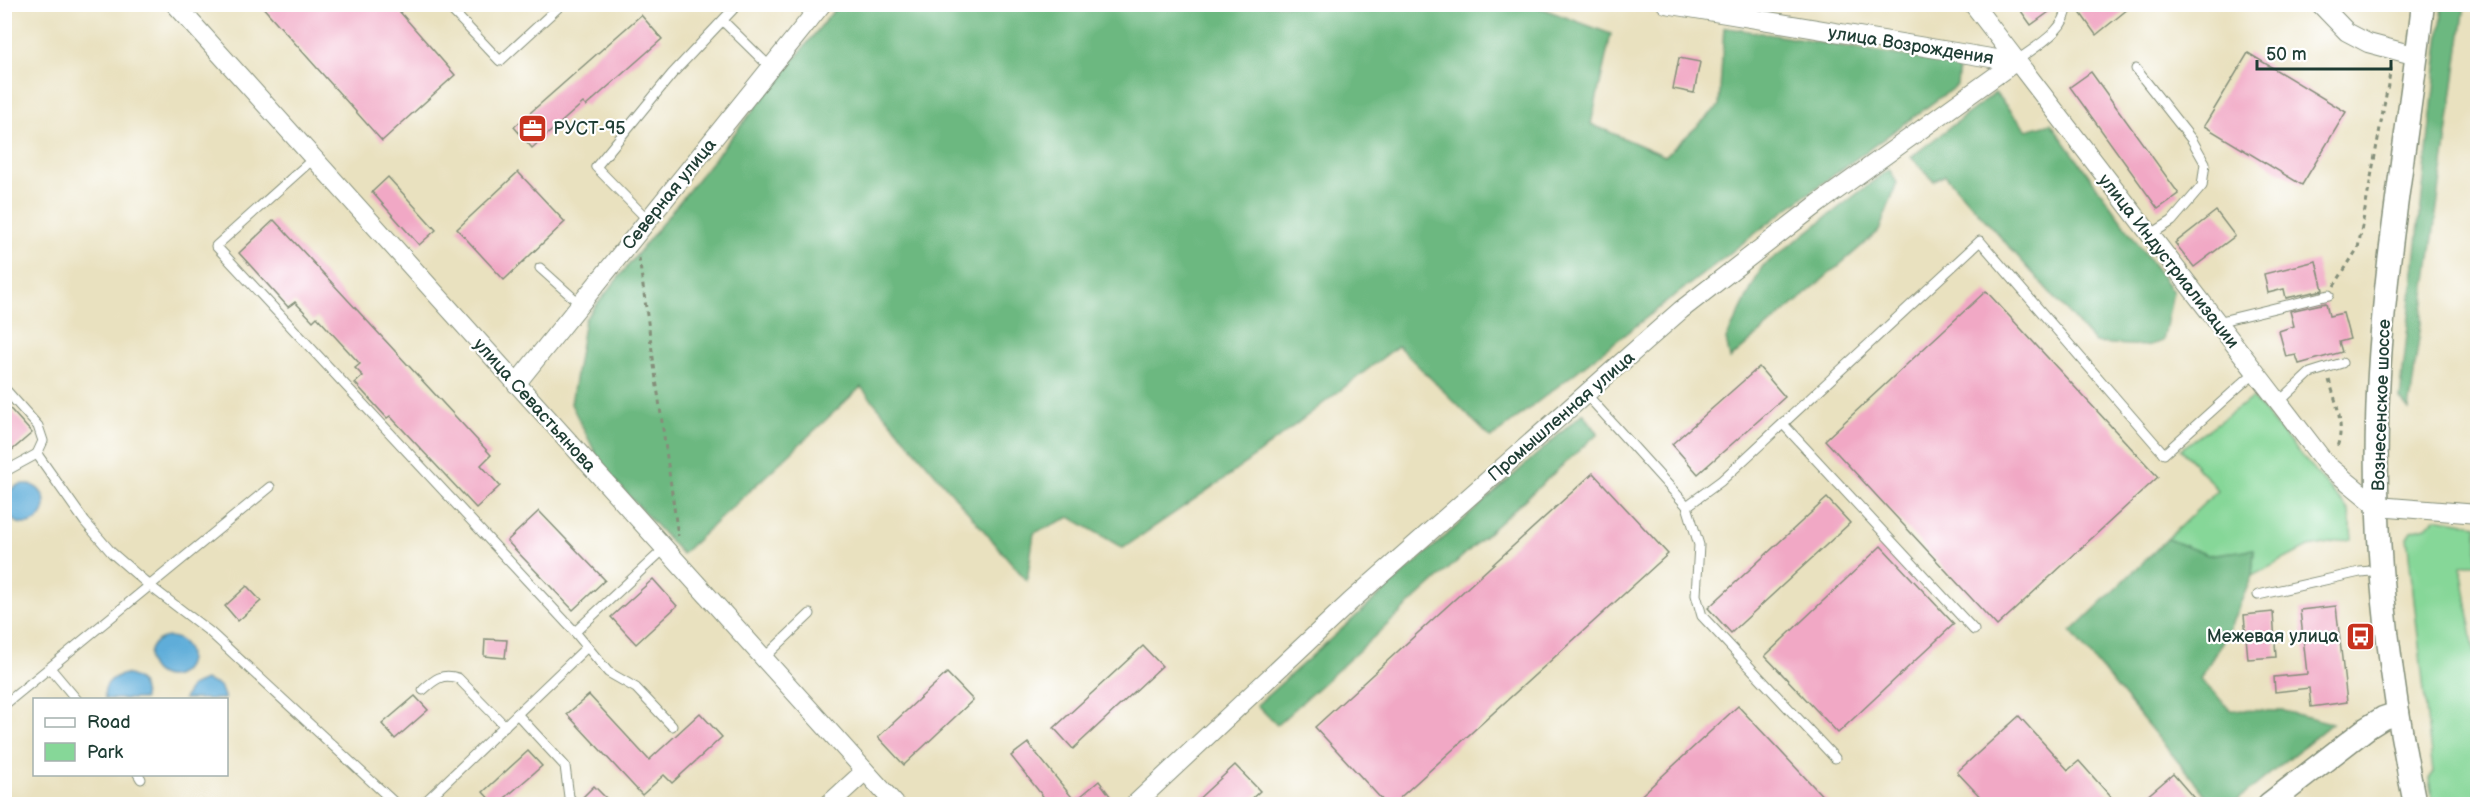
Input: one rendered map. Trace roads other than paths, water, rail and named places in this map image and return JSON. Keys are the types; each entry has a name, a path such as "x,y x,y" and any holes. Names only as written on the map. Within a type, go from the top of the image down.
{"street":[{"name":"улица Севастьянова","path":"175,4 762,659 895,804"},
{"name":"Северная улица","path":"516,384 822,4"},
{"name":"улица Возрождения","path":"1666,4 2015,62"},
{"name":"улица Индустриализации","path":"1973,4 2015,62 2327,465 2377,506"},
{"path":"2320,4 2347,32 2368,43 2417,56"},
{"name":"Вознесенское шоссе","path":"2415,804 2398,712 2382,570 2377,506 2377,423 2380,349 2423,4"},
{"name":"Промышленная улица","path":"1136,804 1350,602 1681,310 1819,203 2015,62"},
{"path":"2377,506 2478,514"},
{"path":"2269,804 2367,728 2398,712"},
{"path":"829,804 864,772"}],"lane":[{"path":"446,4 500,61 562,4"},
{"path":"648,220 596,167 672,74 738,4"},
{"path":"2015,62 2060,27 2068,12 2067,4"},
{"path":"723,21 771,68"},
{"path":"2136,69 2192,140 2205,163 2202,186 2172,221 2150,236"},
{"path":"313,159 216,246 575,632 608,672 636,688 672,726"},
{"path":"1687,506 1722,480 1980,241 2164,454 2255,372"},
{"path":"540,268 580,304"},
{"path":"2217,322 2329,295"},
{"path":"2278,402 2310,373 2342,363"},
{"path":"4,388 38,426 43,441 37,454 4,472"},
{"path":"1586,394 1687,506 1699,545 1696,595 1702,616 1835,758"},
{"path":"1783,424 1974,630"},
{"path":"37,454 85,522 112,553 150,586 210,632 396,804"},
{"path":"4,705 270,487"},
{"path":"575,632 669,555"},
{"path":"2259,595 2360,572 2382,570"},
{"path":"762,659 810,614"},
{"path":"423,804 587,647"},
{"path":"50,668 76,698"},
{"path":"423,690 435,679 448,675 458,678 505,726"},
{"path":"516,714 565,766 569,797 574,804"}],"water":[{"path":"25,484 33,485 39,490 44,496 44,512 39,518 33,523 25,524 17,523 11,518 6,512 5,504 6,496 11,490 17,485"},
{"path":"169,637 177,638 183,643 188,649 188,665 183,671 177,676 169,677 161,676 155,671 150,665 149,657 150,649 155,643 161,638"},
{"path":"125,674 134,677 144,690 144,698 105,698 106,686 116,677"},
{"path":"205,680 220,686 225,698 185,698 191,686"}],"place":[{"name":"РУСТ-95","path":"532,128"},
{"name":"Межевая улица","path":"2360,636"}]}
